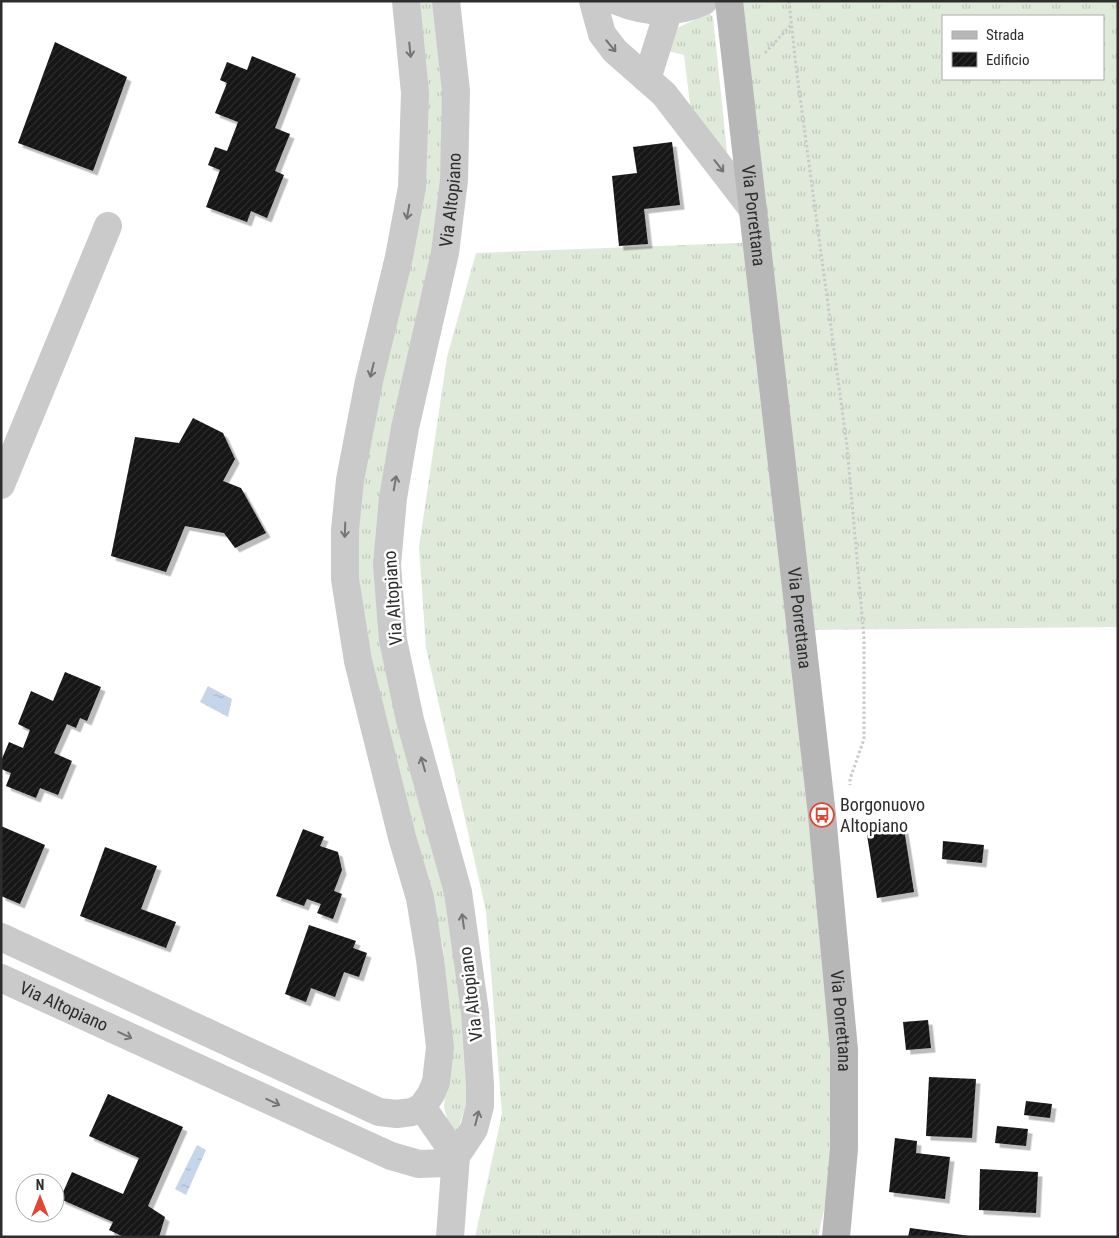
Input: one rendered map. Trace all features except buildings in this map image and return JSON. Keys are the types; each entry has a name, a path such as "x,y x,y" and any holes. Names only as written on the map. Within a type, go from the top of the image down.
{"main road":[{"name":"Via Porrettana","path":"729,1 822,815 844,1050 844,1149 836,1237"}],"street":[{"name":"Via Altopiano","path":"1,937 379,1112 398,1114 412,1112 422,1108 431,1094 436,1082 440,1047 430,959 420,898 402,837 358,661 345,579 345,530 350,480 369,381 399,257 412,187 415,93 406,1"},
{"name":"Via Altopiano","path":"1,978 391,1156 419,1164 444,1163 456,1156 474,1129 480,1106 480,1085 475,1012 458,892 410,720 393,640 387,566 392,498 404,428 445,253 454,180 456,91 446,1"},
{"path":"593,1 602,34 616,51 664,94 754,210"},
{"path":"616,1 651,11 668,12 692,7 704,1"},
{"path":"647,79 668,12"},
{"path":"1,485 108,226"},
{"path":"422,1108 456,1156"},
{"name":"Via Altopiano","path":"450,1237 456,1156"}],"path":[{"path":"789,1 847,446 864,638 864,739 850,779 850,789"},
{"path":"736,58 762,57 792,24"}],"green space":[{"path":"417,1 435,1 444,93 438,229 382,518 469,1003 468,1100 457,1132 449,1126 444,1107 450,1036 443,947 365,638 356,550 363,473 393,332"},
{"path":"738,1 1118,1 1118,627 804,630 850,1095 818,1237 475,1237 502,1114 486,911 426,648 419,547 447,357 476,253 762,242"},
{"path":"709,13 713,17 728,161 691,112 684,55 668,51 677,28"}],"water":[{"path":"208,686 232,699 228,717 200,702"},
{"path":"197,1145 206,1150 186,1195 175,1189"}],"place":[{"name":"Borgonuovo Altopiano","path":"822,815"}]}
